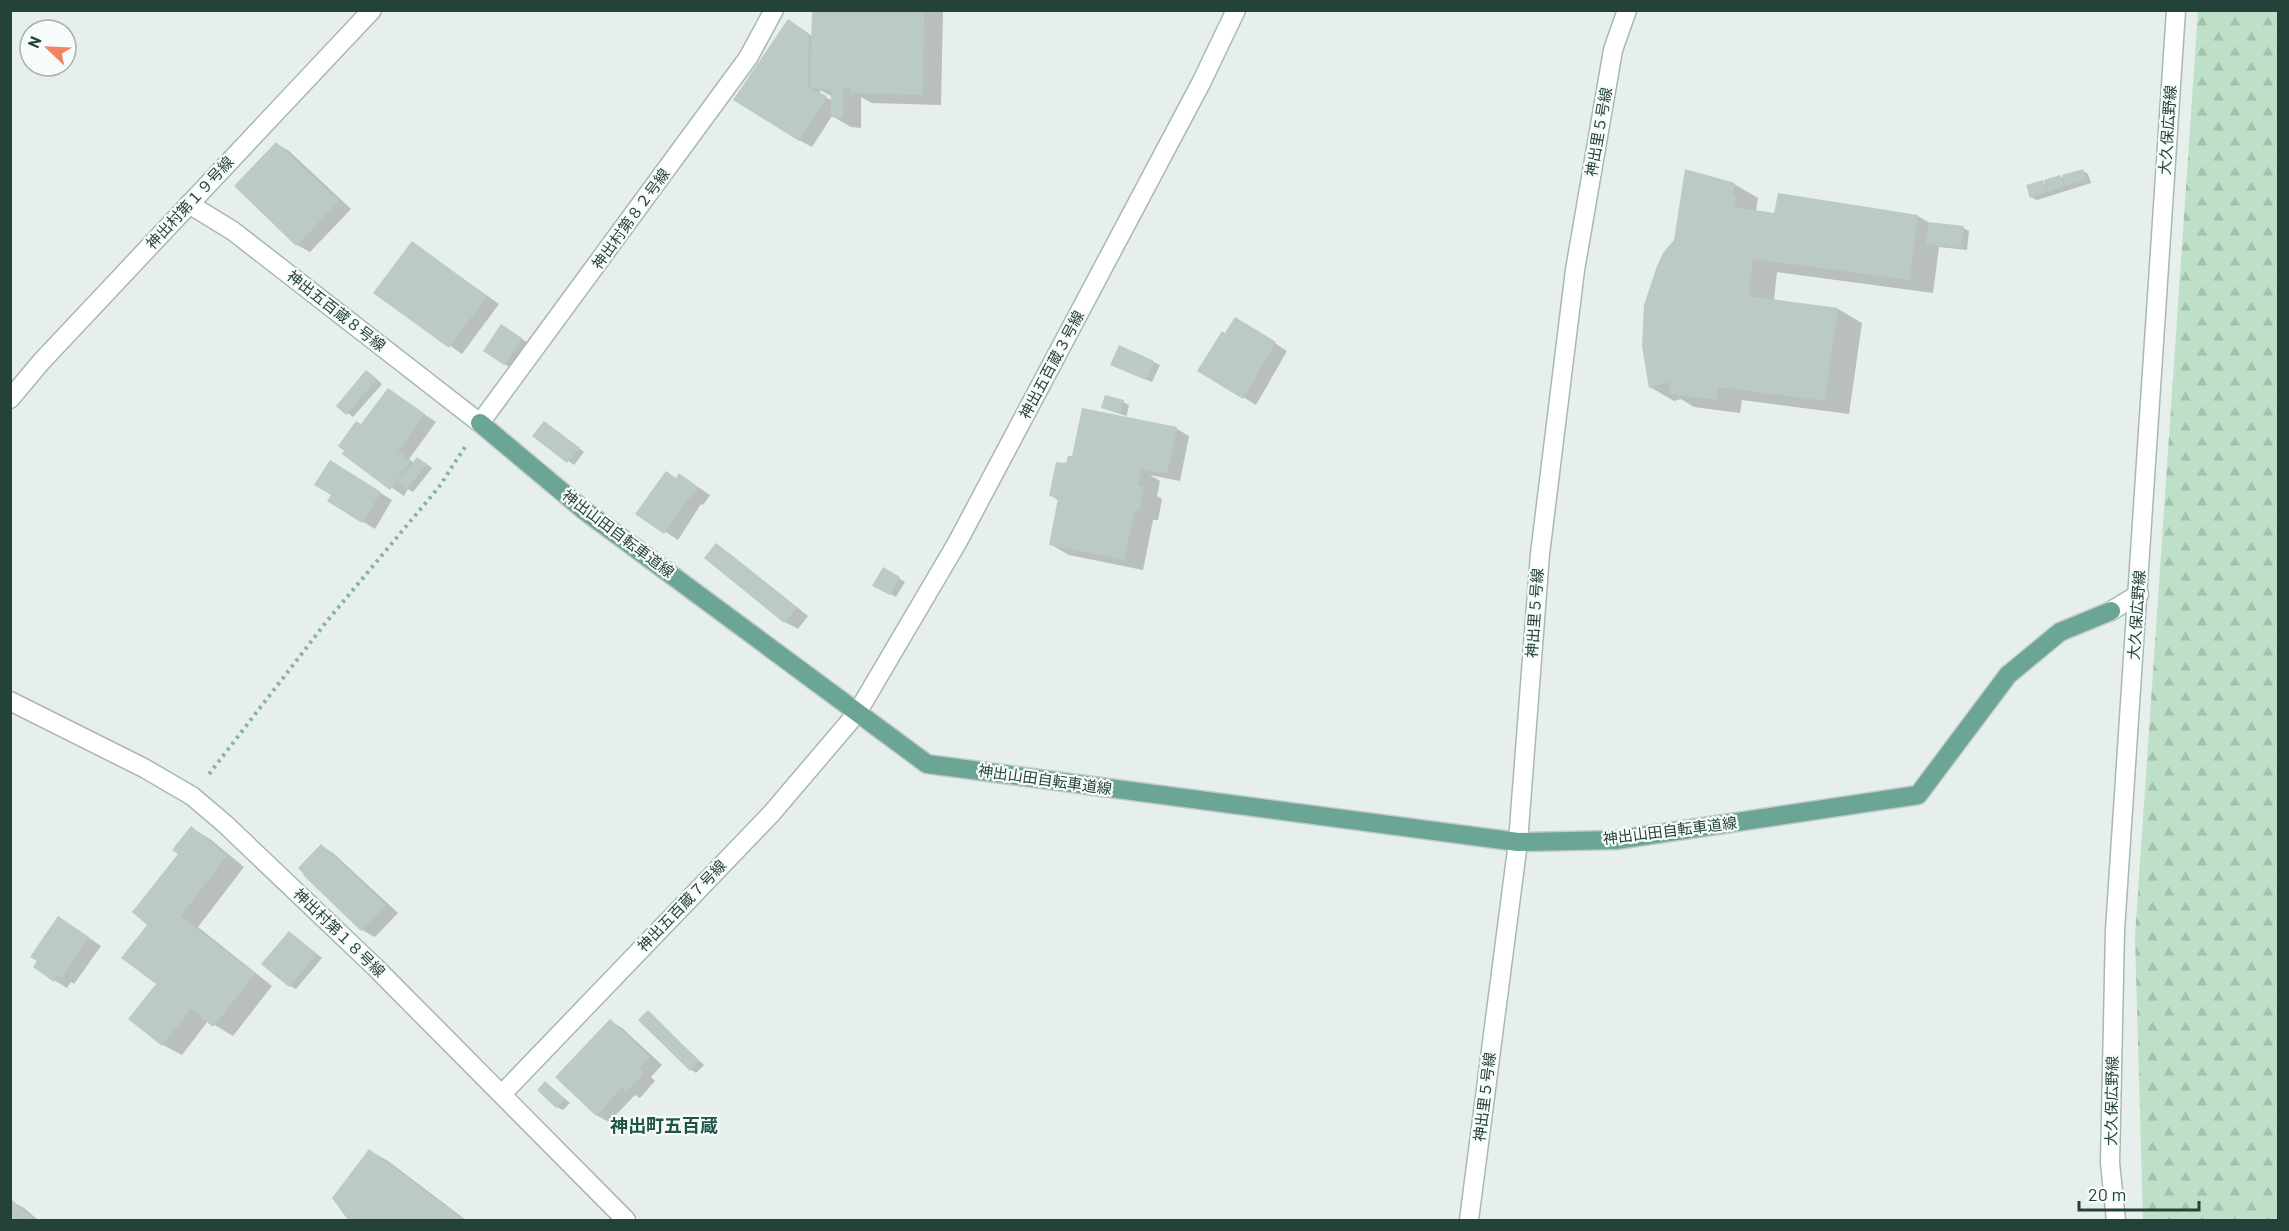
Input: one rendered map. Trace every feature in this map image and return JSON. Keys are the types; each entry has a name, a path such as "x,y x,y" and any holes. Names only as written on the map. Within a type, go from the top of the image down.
{"main road":[{"name":"神出山田自転車道線","path":"480,423 585,511 927,764 1518,842 1616,840 1918,795 2008,675 2060,632 2111,611"}],"street":[{"name":"神出村第１９号線","path":"10,399 41,362 372,10"},
{"name":"神出村第８２号線","path":"480,423 748,58 774,10"},
{"name":"神出五百蔵３号線","path":"857,713 957,543 1201,83 1236,10"},
{"name":"神出里５号線","path":"1469,1221 1518,842 1540,554 1575,270 1613,50 1627,10"},
{"name":"大久保広野線","path":"2116,1221 2110,1163 2115,930 2176,10"},
{"name":"神出五百蔵８号線","path":"189,204 233,231 480,423"},
{"path":"2111,611 2139,594"},
{"name":"神出村第１８号線","path":"10,701 144,768 192,796 225,824 367,959 626,1221"},
{"name":"神出五百蔵７号線","path":"502,1094 771,814 857,713"}],"path":[{"path":"192,796 327,621 440,487 480,423"}],"green space":[{"path":"2198,11 2278,11 2278,1220 2143,1220 2135,936"}],"building":[{"path":"812,10 924,10 923,95 851,93 851,88 843,87 843,118 831,117 831,89 816,89 810,86"},
{"path":"788,19 809,34 808,87 827,96 799,141 733,100"},
{"path":"276,142 339,201 296,246 234,186"},
{"path":"1685,169 1735,183 1734,207 1774,213 1778,193 1918,215 1910,280 1753,259 1749,296 1838,308 1825,401 1718,387 1716,400 1669,394 1670,382 1649,388 1642,346 1644,305 1663,253 1674,240"},
{"path":"2083,169 2086,180 2065,186 2062,175"},
{"path":"2060,175 2064,186 2047,192 2044,180"},
{"path":"2043,180 2046,192 2030,198 2026,185"},
{"path":"1929,222 1964,226 1961,248 1926,244"},
{"path":"412,241 487,296 449,348 373,293"},
{"path":"1235,317 1276,342 1243,399 1197,371 1222,331 1225,333"},
{"path":"501,324 522,338 504,365 483,351"},
{"path":"1119,345 1154,361 1146,380 1110,365"},
{"path":"366,370 377,379 346,415 336,406"},
{"path":"388,388 425,414 398,451 411,461 390,490 342,454 344,451 338,446 356,421 361,424"},
{"path":"1105,395 1124,400 1120,414 1101,408"},
{"path":"1082,408 1177,427 1167,474 1142,469 1138,486 1144,487 1139,511 1135,510 1124,560 1049,545 1058,498 1049,496 1056,462 1066,463 1068,456 1072,456"},
{"path":"544,421 580,448 567,463 532,436"},
{"path":"417,457 427,464 406,490 397,482"},
{"path":"330,460 381,492 362,523 327,501 331,495 314,485"},
{"path":"666,471 676,478 679,473 698,487 664,534 635,514"},
{"path":"716,543 797,608 784,623 704,558"},
{"path":"883,567 900,577 890,595 872,586"},
{"path":"191,826 227,855 181,916 255,974 213,1027 191,1009 162,1046 128,1019 156,984 121,958 147,925 132,912 178,854 172,850"},
{"path":"321,844 386,905 361,931 298,868"},
{"path":"58,916 89,937 61,978 57,976 54,982 33,967 37,961 30,957"},
{"path":"289,931 317,954 289,987 261,964"},
{"path":"648,1010 699,1061 690,1071 638,1020"},
{"path":"610,1019 650,1057 639,1069 644,1073 626,1092 622,1088 596,1116 555,1077"},
{"path":"545,1081 565,1099 556,1108 537,1090"},
{"path":"369,1149 464,1220 348,1220 332,1198"},
{"path":"10,1198 32,1218 10,1220"}],"district":[{"name":"神出町五百蔵","path":"664,1126"}]}
